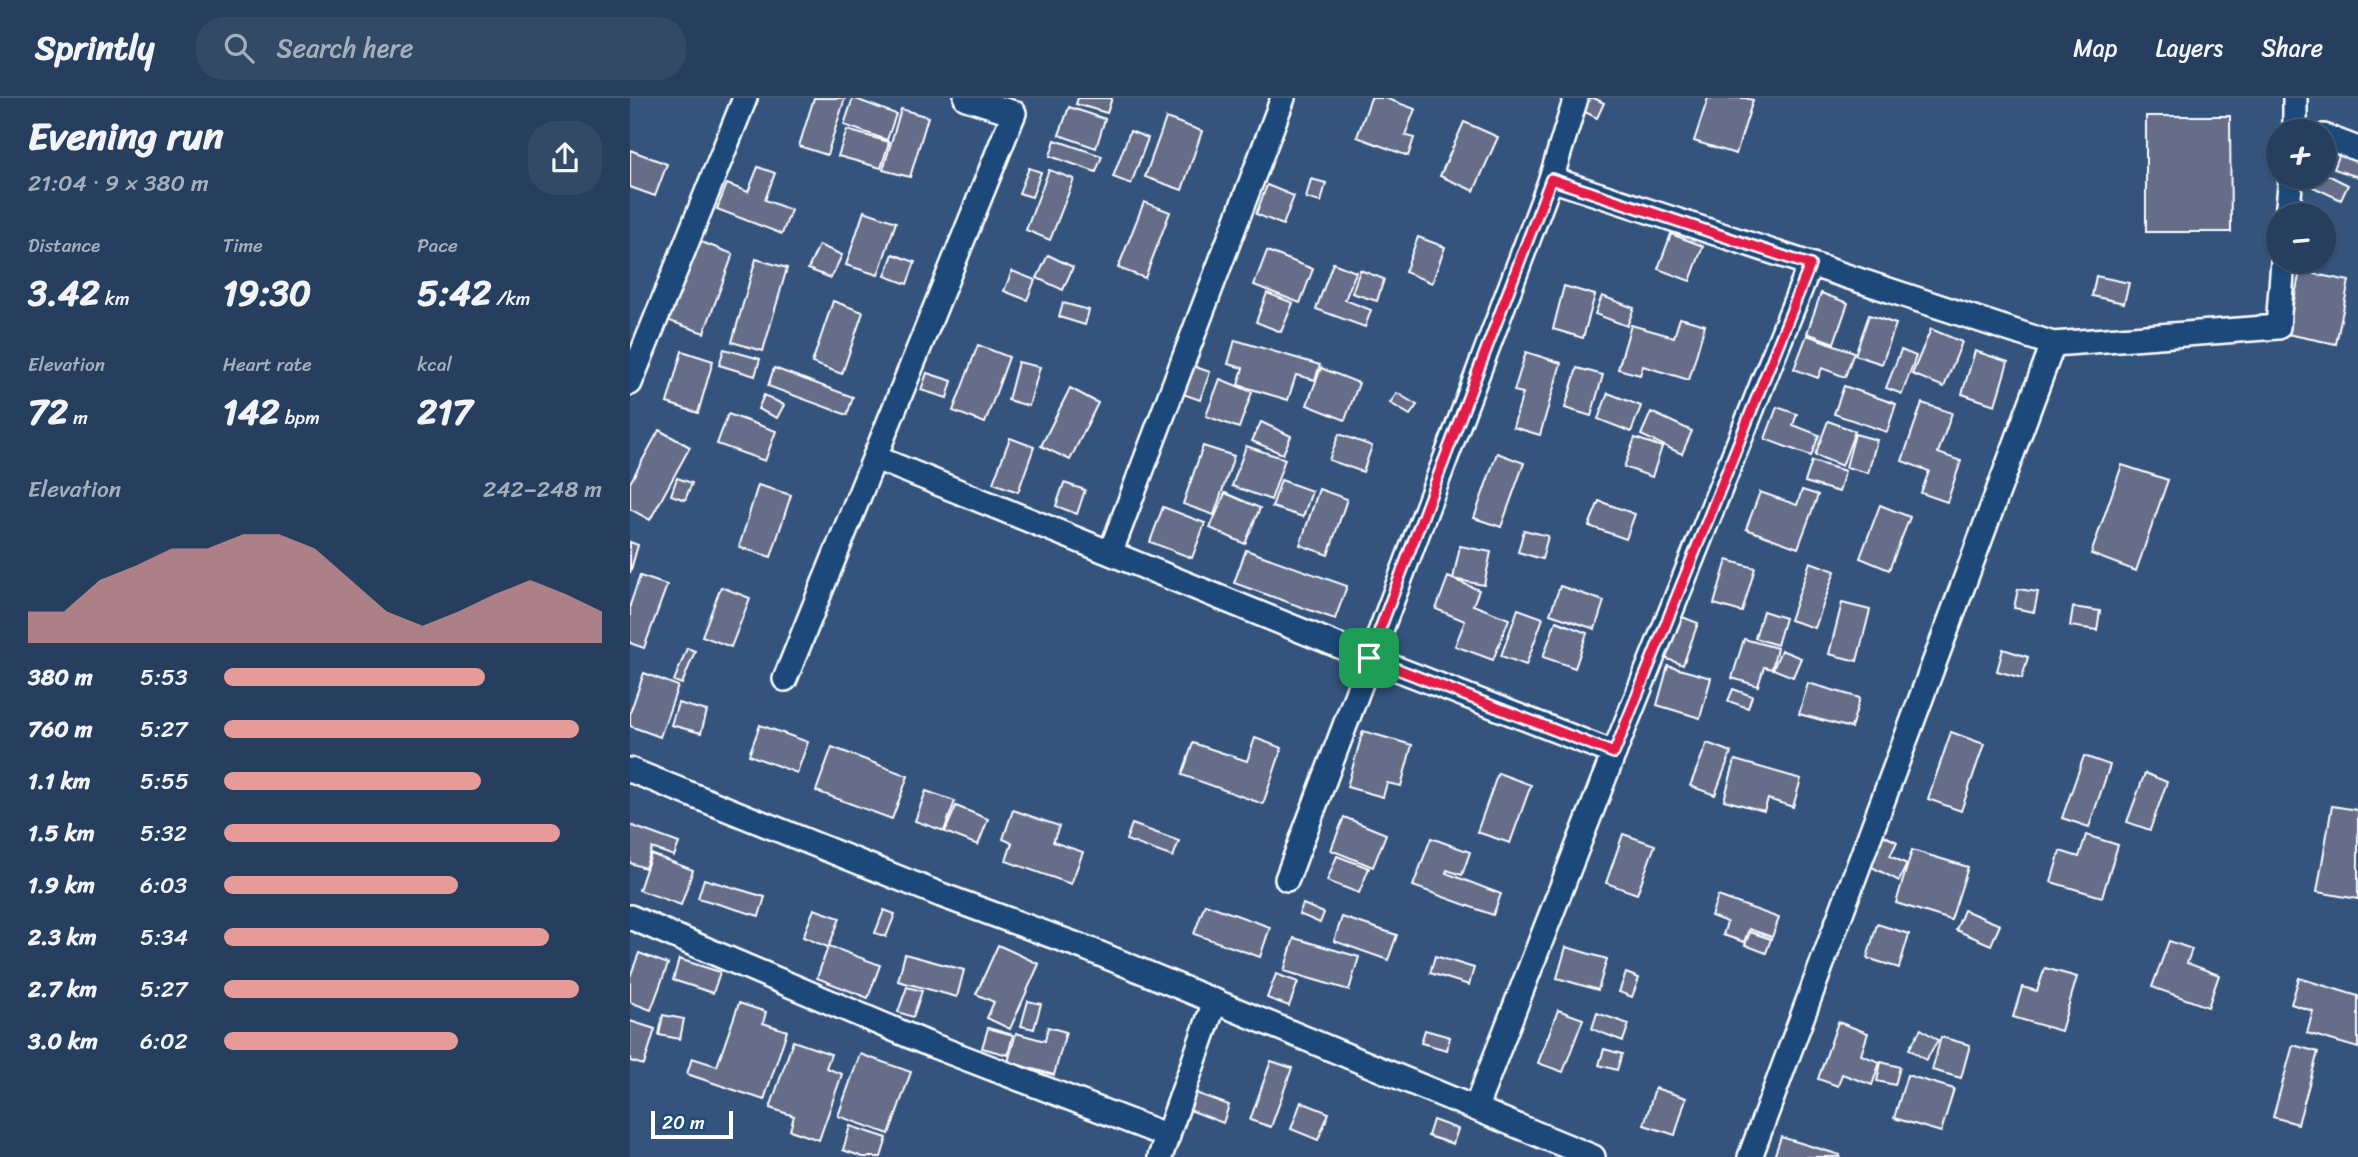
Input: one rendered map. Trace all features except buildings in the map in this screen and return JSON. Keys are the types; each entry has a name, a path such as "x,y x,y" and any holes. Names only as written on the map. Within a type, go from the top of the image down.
{"street":[{"path":"630,383 745,98"},
{"path":"785,679 1014,113 966,98"},
{"path":"1111,551 1283,98"},
{"path":"1287,879 1551,179 1576,98"},
{"path":"2295,98 2299,119"},
{"path":"2336,141 2358,149"},
{"path":"1551,179 2053,344 2277,327 2282,273"},
{"path":"1476,1107 1614,753 1810,265"},
{"path":"1750,1157 2053,344"},
{"path":"876,457 1369,658 1614,753"},
{"path":"630,770 941,895 1087,949 1593,1157"},
{"path":"630,916 1164,1146 1215,1001"}],"route":[{"path":"1551,179 1810,265 1614,753 1369,658 1551,179"}]}
